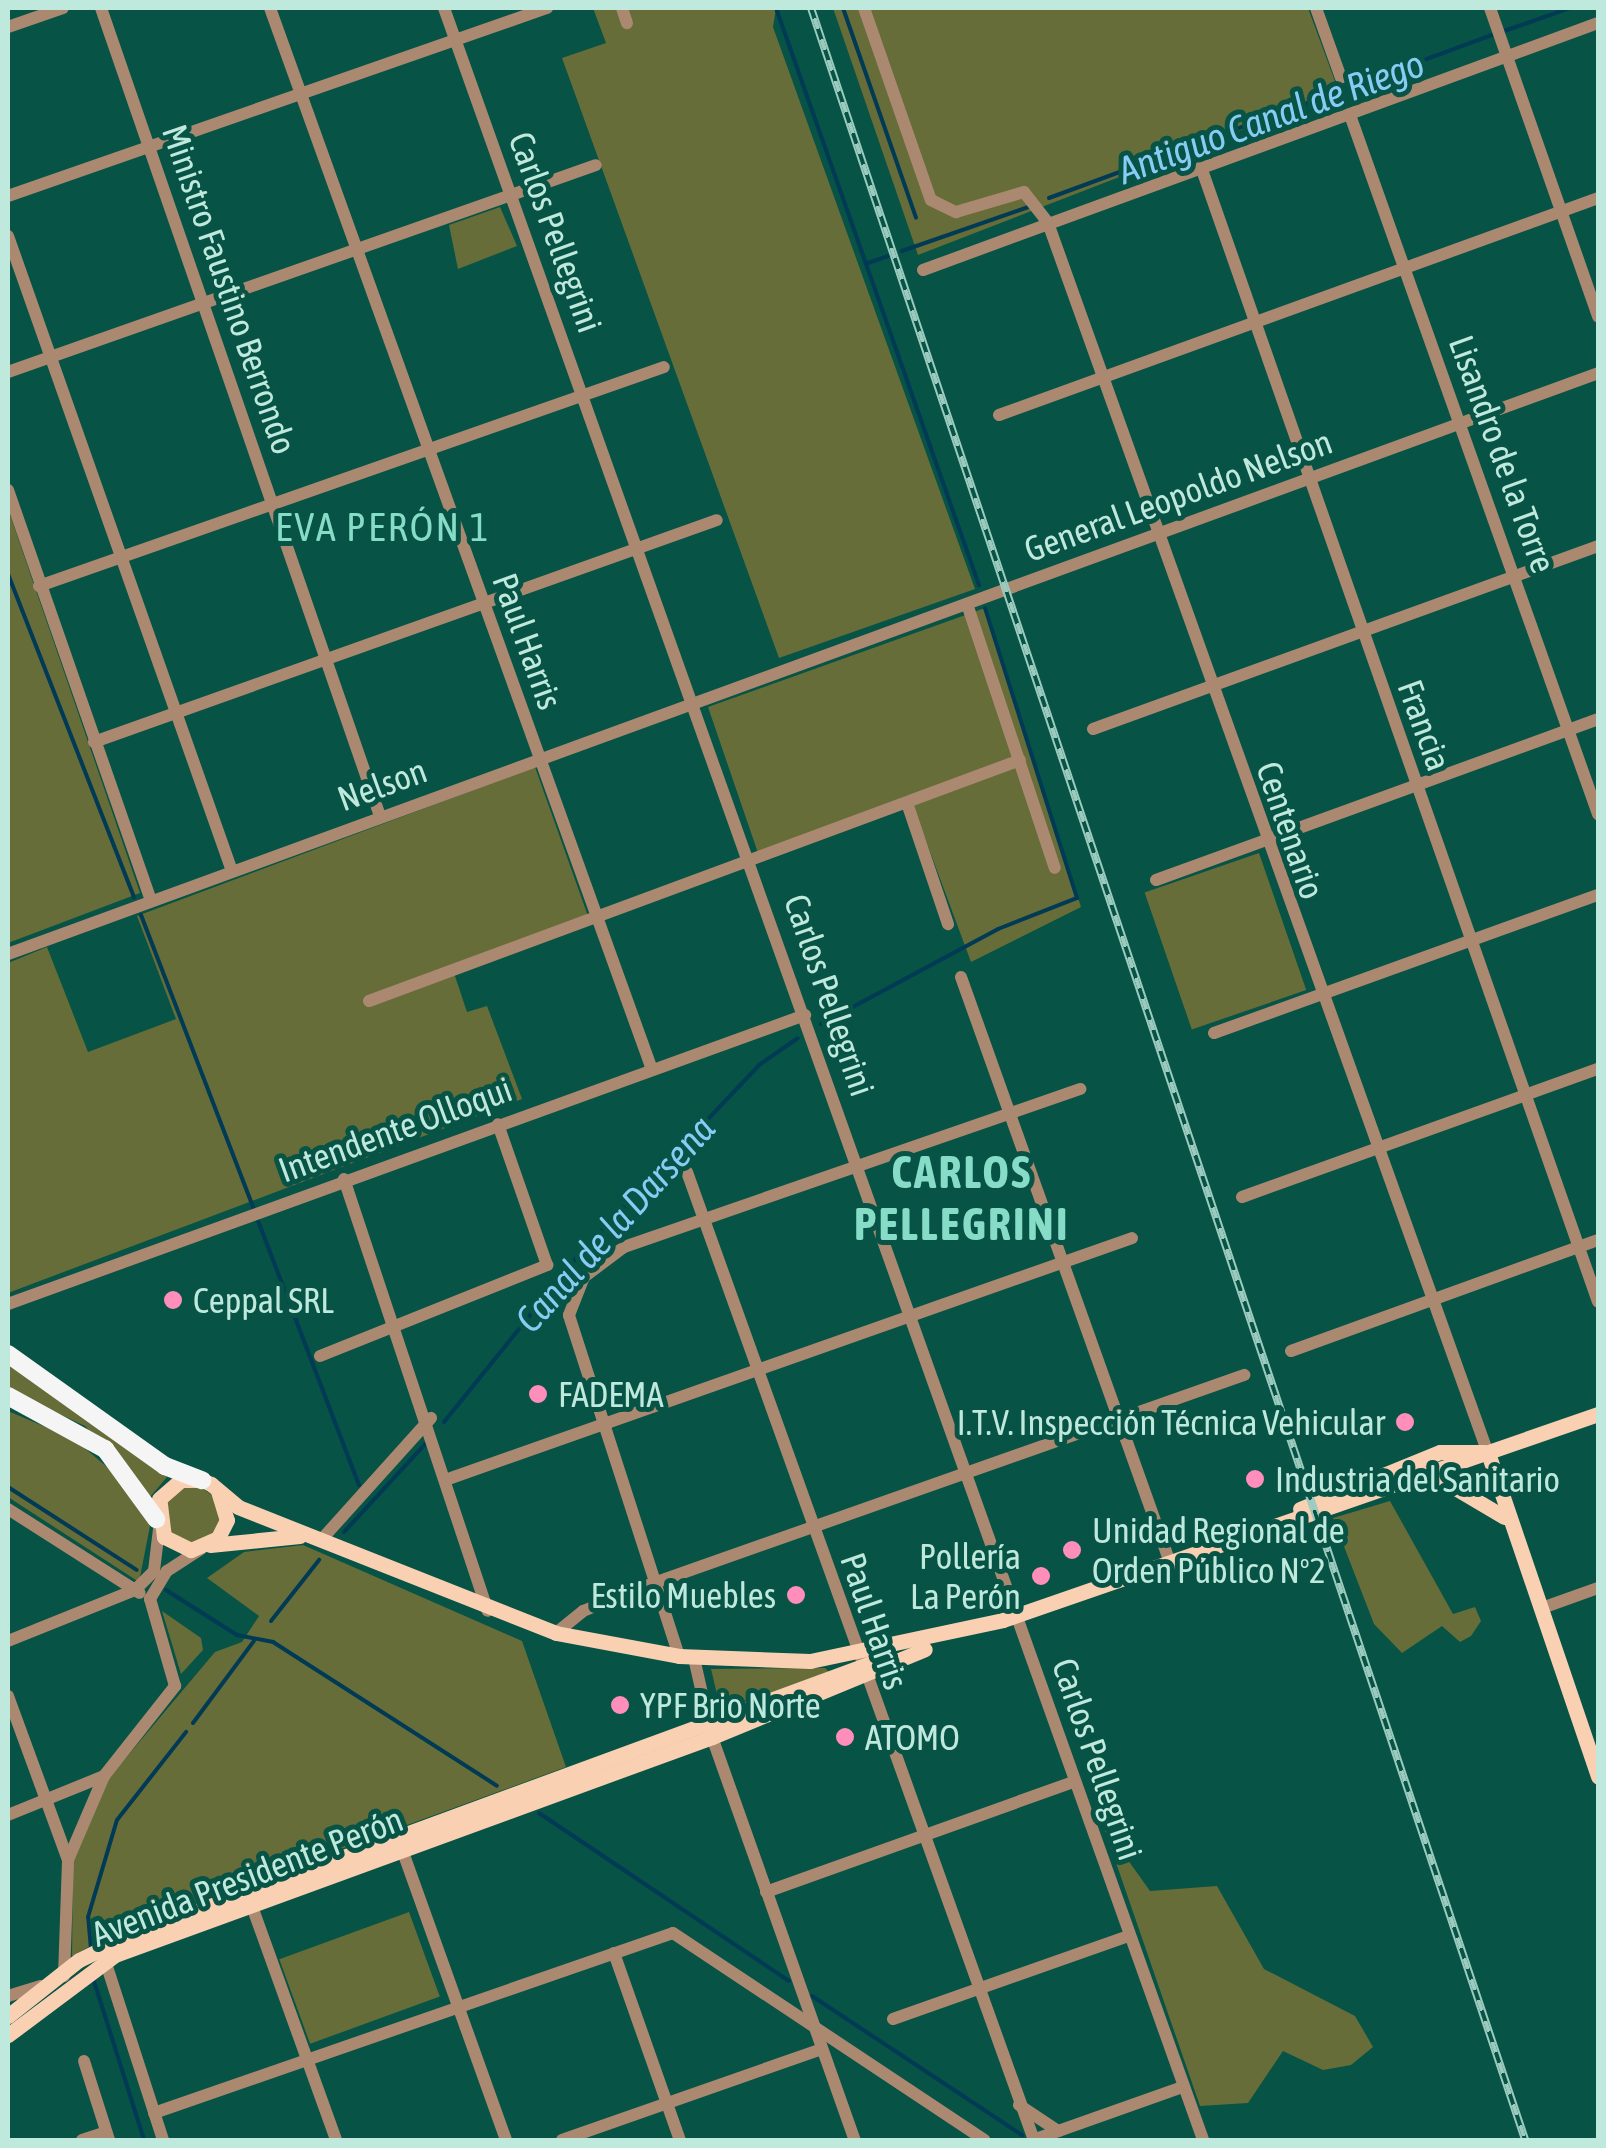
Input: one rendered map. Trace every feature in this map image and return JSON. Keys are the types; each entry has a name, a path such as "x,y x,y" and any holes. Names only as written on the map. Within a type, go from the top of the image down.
{"highway":[{"path":"8,1354 165,1466 202,1480"},
{"path":"8,1396 106,1449 157,1524"}],"main road":[{"name":"Avenida Presidente Perón","path":"41,1986 102,1954 570,1779 707,1720 1017,1615 1282,1519 1598,1414"},
{"name":"Avenida Presidente Perón","path":"1282,1519 1440,1452 1488,1453"},
{"path":"1488,1453 1506,1520 1522,1552"},
{"path":"1488,1453 1597,1768"},
{"path":"1428,1473 1506,1520"},
{"path":"320,1538 181,1548 157,1524 164,1490 202,1480 218,1491 488,1612 556,1633 686,1657 860,1667"},
{"path":"205,1547 226,1520 218,1491"},
{"name":"Avenida Presidente Perón","path":"570,1779 712,1737 902,1648 948,1637"},
{"path":"8,2035 64,1977"},
{"path":"8,2016 41,1986"}],"street":[{"path":"8,27 63,8"},
{"name":"Ministro Faustino Berrondo","path":"101,8 380,816"},
{"name":"Paul Harris","path":"270,8 651,1066"},
{"name":"Carlos Pellegrini","path":"444,8 752,861 1073,1782 1203,2140"},
{"path":"8,196 547,8"},
{"path":"622,8 627,23"},
{"path":"864,8 931,200 956,212 1024,192 1048,223"},
{"path":"1316,8 1342,78"},
{"path":"1490,8 1598,317"},
{"path":"923,270 1598,23"},
{"name":"Lisandro de la Torre","path":"1350,115 1598,814"},
{"path":"8,372 596,165"},
{"name":"Francia","path":"1201,167 1359,633 1598,1302"},
{"path":"999,415 1102,381 1598,198"},
{"name":"Centenario","path":"1048,223 1262,842 1428,1301 1488,1453"},
{"path":"8,236 232,871"},
{"path":"39,586 664,367"},
{"name":"General Leopoldo Nelson","path":"778,672 1598,373"},
{"path":"8,490 151,901"},
{"path":"94,742 718,520"},
{"path":"1093,729 1598,546"},
{"path":"966,604 1055,868"},
{"name":"Nelson","path":"8,954 778,672"},
{"path":"1156,880 1598,719"},
{"path":"369,1000 1020,760"},
{"path":"906,803 948,924"},
{"path":"1214,1033 1598,895"},
{"path":"961,977 1169,1560"},
{"name":"Intendente Olloqui","path":"8,1304 651,1066 805,1015"},
{"path":"1242,1197 1598,1069"},
{"path":"854,2140 686,1657 654,1583 568,1315 584,1278 608,1254 1080,1089"},
{"path":"320,1356 401,1328 547,1265 498,1124"},
{"name":"Paul Harris","path":"687,1172 974,1990 1012,2096 1034,2140"},
{"path":"344,1180 401,1328 451,1478 488,1612"},
{"path":"451,1478 1132,1238"},
{"path":"1291,1351 1598,1240"},
{"path":"556,1633 583,1610 654,1583 1244,1376"},
{"path":"320,1538 431,1418"},
{"path":"8,1509 150,1599 175,1686 104,1776 68,1860 64,1977"},
{"path":"8,1641 135,1590 154,1570 157,1524"},
{"path":"150,1599 167,1571 205,1547"},
{"path":"1542,1608 1598,1588"},
{"path":"8,1696 68,1860"},
{"path":"8,1815 104,1776"},
{"path":"766,1892 1073,1782"},
{"path":"399,1841 506,2140"},
{"path":"249,1896 336,2140"},
{"path":"154,2113 673,1933 820,2042 984,2140"},
{"path":"893,2018 1130,1936"},
{"path":"614,1953 680,2140"},
{"path":"102,1954 163,2140"},
{"path":"8,1996 41,1986"},
{"path":"562,2140 820,2042"},
{"path":"82,2140 107,2136 84,2061"},
{"path":"1034,2140 1183,2087"},
{"path":"1012,2096 1063,2130"}],"green space":[{"path":"593,8 776,8 773,27 975,589 779,658 562,58 606,43"},
{"path":"833,8 1308,8 1339,92 918,255"},
{"path":"500,207 517,246 458,269 449,225"},
{"path":"8,509 140,893 8,943"},
{"path":"985,608 1081,907 971,962 909,795 758,853 708,707"},
{"path":"535,767 589,919 453,970 467,1012 487,1006 522,1099 8,1293 8,963 47,947 88,1052 176,1019 137,916"},
{"path":"1259,853 1306,990 1192,1029 1145,892"},
{"path":"8,1363 95,1420 167,1477 150,1497 85,1426 8,1390"},
{"path":"8,1411 74,1439 119,1477 150,1526 139,1582 8,1497"},
{"path":"192,1487 212,1495 220,1515 212,1535 192,1543 172,1535 164,1515 172,1495"},
{"path":"1390,1501 1453,1614 1475,1607 1481,1621 1471,1636 1460,1642 1442,1626 1402,1653 1374,1624 1333,1518"},
{"path":"303,1545 522,1641 566,1767 124,1928 72,1956 73,1862 109,1778 215,1652 242,1642 259,1616 207,1578 244,1552"},
{"path":"162,1611 201,1638 203,1650 181,1674"},
{"path":"825,1668 829,1672 721,1711 711,1669"},
{"path":"1103,1825 1150,1891 1217,1886 1264,1969 1355,2016 1373,2047 1351,2065 1323,2070 1283,2051 1248,2103 1200,2106"},
{"path":"409,1912 440,1997 310,2044 279,1959"}],"waterway":[{"path":"776,8 979,585"},
{"path":"843,8 916,218"},
{"name":"Antiguo Canal de Riego","path":"1504,31 1570,8"},
{"name":"Antiguo Canal de Riego","path":"1049,198 1493,35"},
{"name":"Antiguo Canal de Riego","path":"902,251 1028,207"},
{"name":"Antiguo Canal de Riego","path":"868,263 888,256"},
{"path":"8,574 134,897"},
{"name":"Canal de la Darsena","path":"821,1024 998,929 1077,898 985,608"},
{"path":"141,915 253,1207"},
{"name":"Canal de la Darsena","path":"444,1422 577,1257 759,1065 798,1038"},
{"path":"257,1218 359,1485"},
{"name":"Canal de la Darsena","path":"344,1532 426,1443"},
{"path":"8,1487 137,1570"},
{"name":"Canal de la Darsena","path":"271,1621 319,1560"},
{"path":"166,1590 237,1635 273,1642 497,1786"},
{"name":"Canal de la Darsena","path":"193,1723 254,1641"},
{"name":"Canal de la Darsena","path":"91,1949 88,1917 117,1820 186,1732"},
{"path":"539,1813 789,1981"},
{"name":"Canal de la Darsena","path":"93,1978 144,2140"},
{"path":"812,1996 1022,2135"}],"railway":[{"path":"811,8 1525,2140"}],"place":[{"name":"Ceppal SRL","path":"173,1300"},
{"name":"FADEMA","path":"538,1394"},
{"name":"I.T.V. Inspección Técnica Vehicular","path":"1405,1422"},
{"name":"Industria del Sanitario","path":"1255,1479"},
{"name":"Unidad Regional de Orden Público Nº2","path":"1072,1550"},
{"name":"Pollería La Perón","path":"1041,1576"},
{"name":"Estilo Muebles","path":"796,1595"},
{"name":"YPF Brio Norte","path":"620,1705"},
{"name":"ATOMO","path":"845,1737"}],"district":[{"name":"EVA PERÓN 1","path":"383,527"},
{"name":"CARLOS PELLEGRINI","path":"962,1199"}]}
